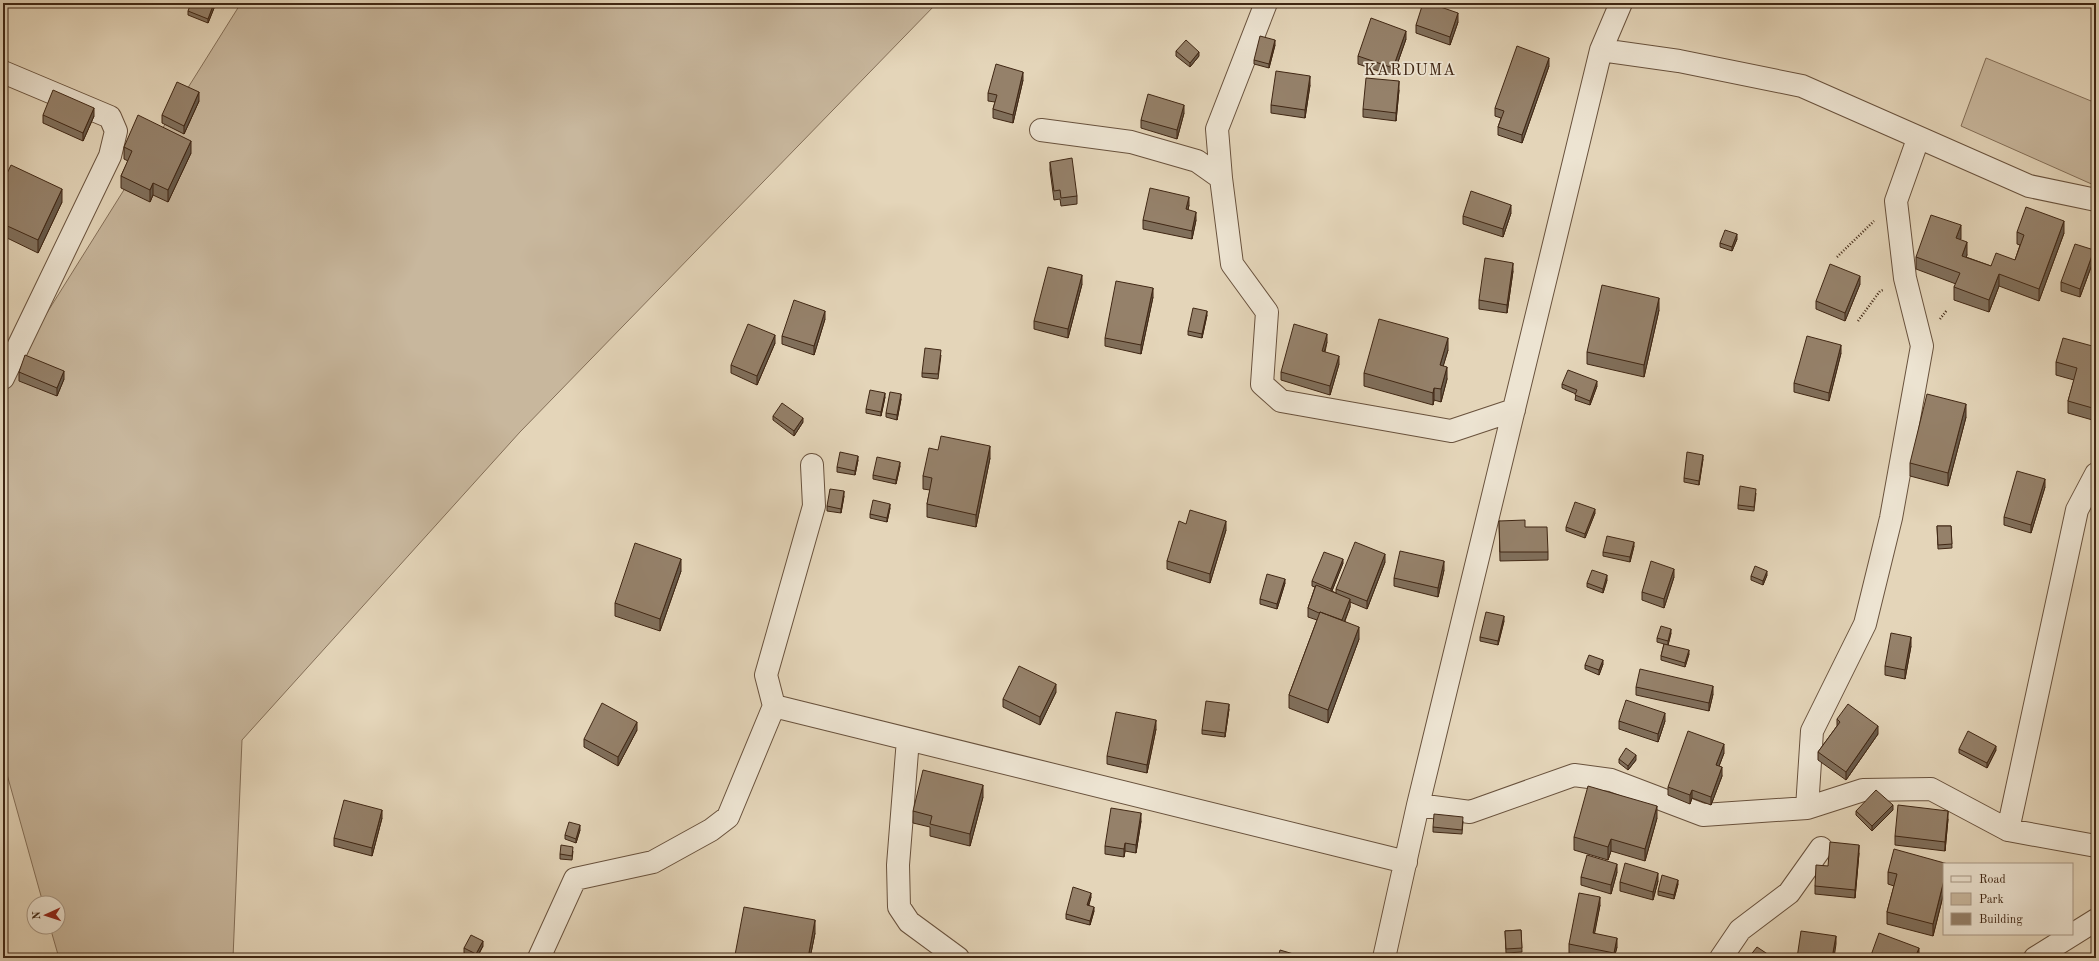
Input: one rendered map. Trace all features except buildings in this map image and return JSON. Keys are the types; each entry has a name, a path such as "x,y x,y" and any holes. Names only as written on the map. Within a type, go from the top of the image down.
{"street":[{"path":"1266,3 1217,129 1221,178 1232,264 1267,312 1262,384 1281,401 1451,431 1514,410"},
{"path":"1384,958 1418,805 1601,50 1621,3"},
{"path":"1601,50 1678,61 1802,86 1918,139 2028,186 2096,200"},
{"path":"3,72 110,117 116,131 110,156 3,378"},
{"path":"1041,130 1131,142 1197,161 1221,178"},
{"path":"1807,808 1812,731 1865,624 1891,518 1922,346 1905,278 1896,200 1918,139"},
{"path":"539,958 575,879 653,862 711,830 728,817 774,706 766,675 814,506 812,465"},
{"path":"2008,830 2086,509 2096,474"},
{"path":"774,706 1406,862"},
{"path":"908,739 898,865 900,907 909,922 958,958"},
{"path":"1418,805 1470,812 1574,775 1611,780 1702,815 1807,808 1863,790 1931,789 2008,830 2096,846"},
{"path":"1721,958 1740,930 1789,893 1821,848"},
{"path":"2073,934 2096,920"},
{"path":"2035,958 2072,935"}],"path":[{"path":"1837,257 1896,200"},
{"path":"1858,321 1880,292 1905,278"}],"green space":[{"path":"241,3 937,3 520,432 242,740 233,958 59,958 52,935 66,935 66,895 41,895 3,760 3,383"},
{"path":"1986,58 2096,103 2096,186 1961,126"}],"district":[{"name":"KARDUMA","path":"1410,69"}]}
